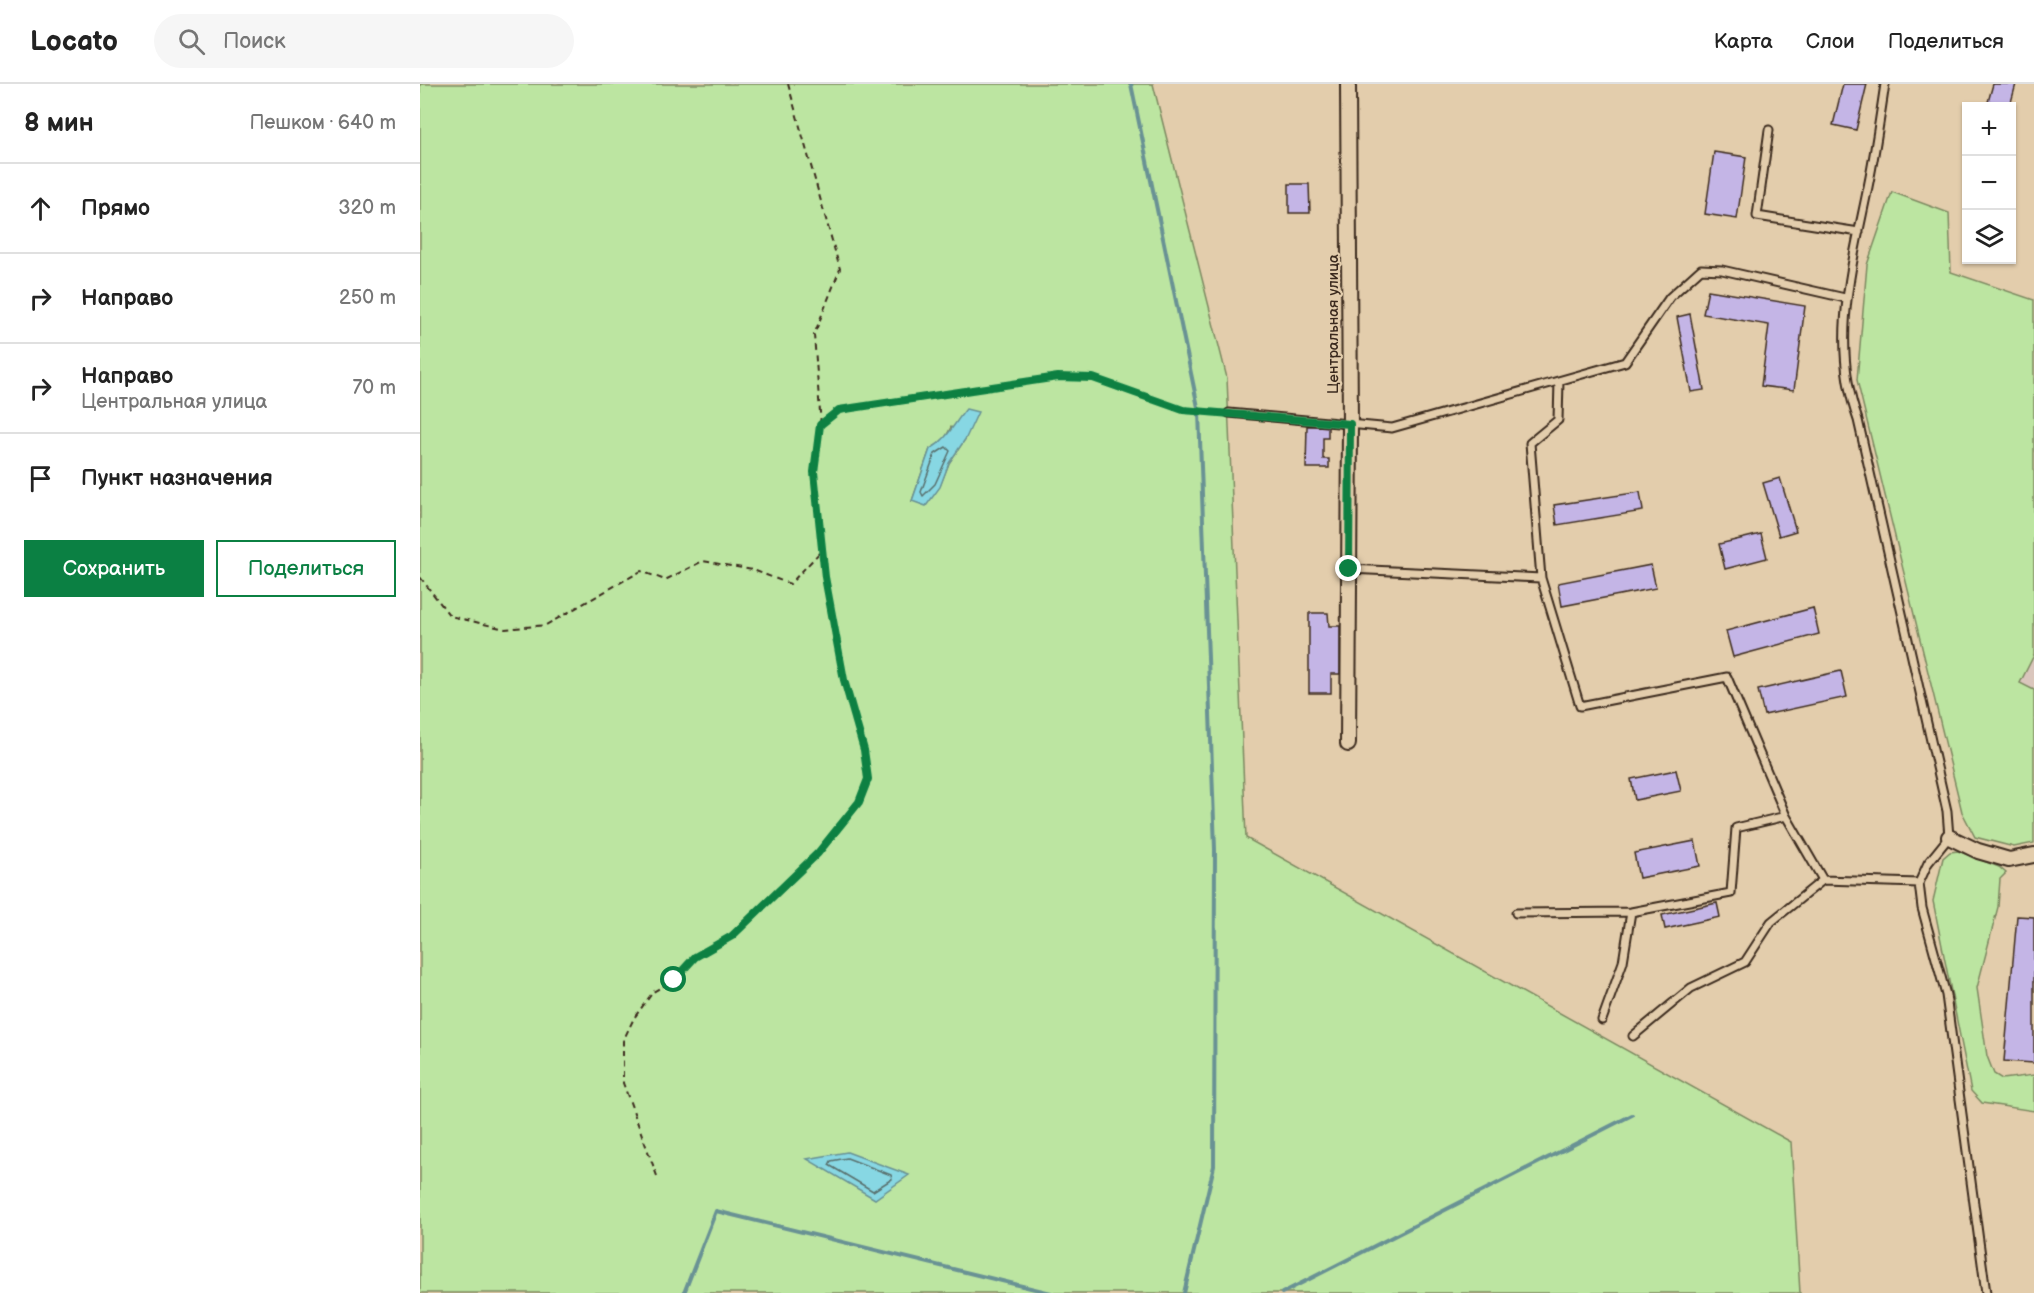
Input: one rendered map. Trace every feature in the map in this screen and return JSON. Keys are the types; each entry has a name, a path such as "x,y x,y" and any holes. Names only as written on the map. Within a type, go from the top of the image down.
{"street":[{"name":"Центральная улица","path":"1348,84 1350,424 1348,744"},
{"path":"1949,837 1977,851 2009,860 2034,855"}],"lane":[{"path":"1885,84 1845,298 1848,392 1858,420 1947,811 1949,837 1928,863 1919,883 1922,908 1946,995 1986,1293"},
{"path":"1769,130 1757,216 1859,232"},
{"path":"1229,413 1392,428 1625,362 1670,297 1701,269 1722,270 1845,298"},
{"path":"1559,381 1558,420 1530,443 1541,578 1580,706 1727,676 1786,816 1823,880"},
{"path":"1349,569 1541,578"},
{"path":"1516,913 1631,912 1731,893 1736,828 1786,816"},
{"path":"1633,1036 1691,988 1745,962 1771,922 1823,880 1919,883"},
{"path":"1602,1020 1623,962 1631,912"}],"path":[{"path":"657,1176 623,1083 623,1041 634,1018 653,992 674,980 695,957 732,936 818,853 859,802 868,779 864,750 844,680 822,550 814,472 820,425 814,335 840,269 788,84"},
{"path":"820,425 839,410 1058,377 1093,378 1183,410 1229,413"},
{"path":"420,577 450,616 505,629 546,625 641,572 665,580 703,561 753,570 790,584 822,550"}],"shaded area":[{"path":"2034,655 2034,690 2020,683"}],"green space":[{"path":"420,84 1153,84 1227,378 1246,838 1791,1142 1800,1293 420,1293","holes":["951,427 966,438 949,463 940,486 912,501 930,449 943,442"]},
{"path":"1892,192 1949,213 1951,272 2034,300 2034,655 2020,683 2034,690 2034,843 2014,847 1975,837 1962,812 1857,380 1867,265"},
{"path":"1958,851 1999,867 2006,873 2000,879 1998,907 1977,988 1987,1056 1994,1074 2002,1079 2034,1075 2034,1111 1982,1103 1971,1091 1933,901 1943,858 1950,852"}],"water":[{"path":"966,409 978,412 966,438 949,463 940,487 926,506 912,501 930,449 945,437"},
{"path":"847,1152 909,1175 875,1199 807,1159"}],"building":[{"path":"1843,84 1867,84 1856,130 1833,125"},
{"path":"1993,84 2016,84 2011,102 1988,102"},
{"path":"1714,152 1746,157 1737,219 1705,214"},
{"path":"1289,184 1309,184 1310,213 1289,213"},
{"path":"1708,290 1805,306 1794,390 1761,386 1769,325 1703,314"},
{"path":"1690,314 1704,390 1691,392 1677,317"},
{"path":"1307,426 1328,426 1328,438 1323,438 1323,459 1329,459 1329,468 1306,468"},
{"path":"1780,478 1796,531 1779,536 1763,483"},
{"path":"1640,492 1643,511 1557,525 1554,505"},
{"path":"1761,534 1767,558 1725,569 1719,544"},
{"path":"1651,565 1656,588 1562,606 1558,583"},
{"path":"1813,608 1819,634 1733,657 1726,631"},
{"path":"1309,613 1328,613 1329,626 1340,626 1340,674 1331,674 1331,693 1309,693"},
{"path":"1841,671 1847,697 1764,715 1758,690"},
{"path":"1676,770 1681,791 1635,800 1631,779"},
{"path":"1695,841 1700,866 1639,878 1634,853"},
{"path":"1717,903 1720,917 1665,929 1662,915"},
{"path":"2017,916 2034,917 2034,1063 2004,1061"}],"waterway":[{"path":"1131,84 1199,412 1215,849 1214,1166 1184,1293"},
{"path":"1282,1293 1632,1115"},
{"path":"684,1293 716,1211 1051,1293"}],"route":[{"path":"674,980 695,957 732,936 818,853 859,802 868,779 864,750 844,680 825,577 814,472 820,425 839,410 1058,377 1093,378 1183,410 1350,424 1349,569"}]}
